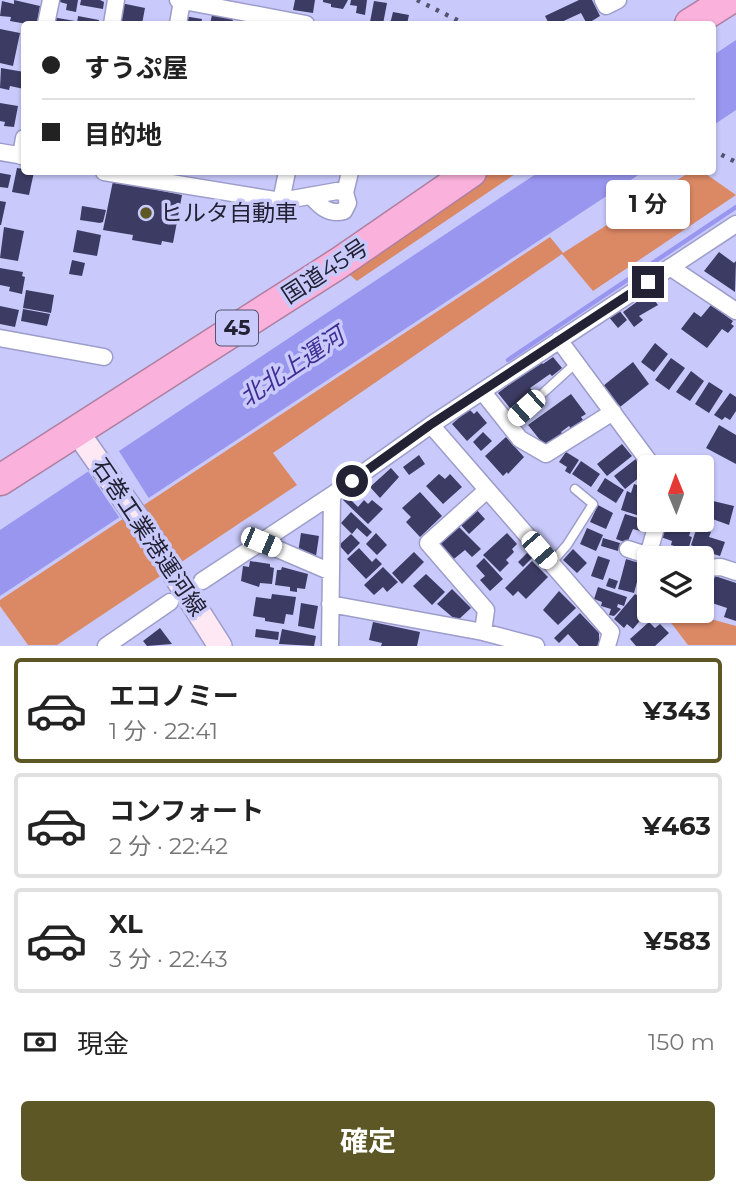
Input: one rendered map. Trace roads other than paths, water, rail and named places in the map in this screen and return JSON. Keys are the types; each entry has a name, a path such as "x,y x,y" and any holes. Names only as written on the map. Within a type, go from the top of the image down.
{"highway":[{"path":"695,21 728,0"},
{"name":"国道45号","path":"0,480 84,441 467,175"}],"street":[{"path":"48,21 51,0"},
{"path":"112,21 116,0"},
{"path":"178,21 180,0 290,21"},
{"path":"603,0 606,6 618,0"},
{"path":"0,152 21,156"},
{"path":"281,201 285,175"},
{"path":"152,176 281,201 337,191 345,193 349,175"},
{"path":"202,581 332,495 430,425 736,224"},
{"path":"670,267 736,311"},
{"path":"0,338 104,357"},
{"path":"559,340 644,455"},
{"path":"482,391 520,439 546,454 613,412"},
{"path":"430,425 611,632 607,646"},
{"name":"石巻工業港運河線","path":"84,441 141,523 220,646"},
{"path":"483,632 486,610 428,543 487,490"},
{"path":"330,646 332,495"},
{"path":"261,542 331,572"},
{"path":"628,550 637,553"},
{"path":"714,567 736,572"},
{"path":"106,646 127,640 170,602"},
{"path":"330,604 483,632 536,646"}],"lane":[{"path":"509,424 576,363"},
{"path":"551,564 567,545 593,504 575,489"}],"water":[{"path":"736,40 736,110 716,123 716,53"},
{"name":"北北上運河","path":"534,175 638,175 0,596 0,530"}],"waterway":[{"path":"508,360 736,207"}],"railway":[{"path":"417,0 459,21"},
{"path":"716,152 736,162"}],"place":[{"name":"ヒルタ自動車","path":"146,213"}]}
